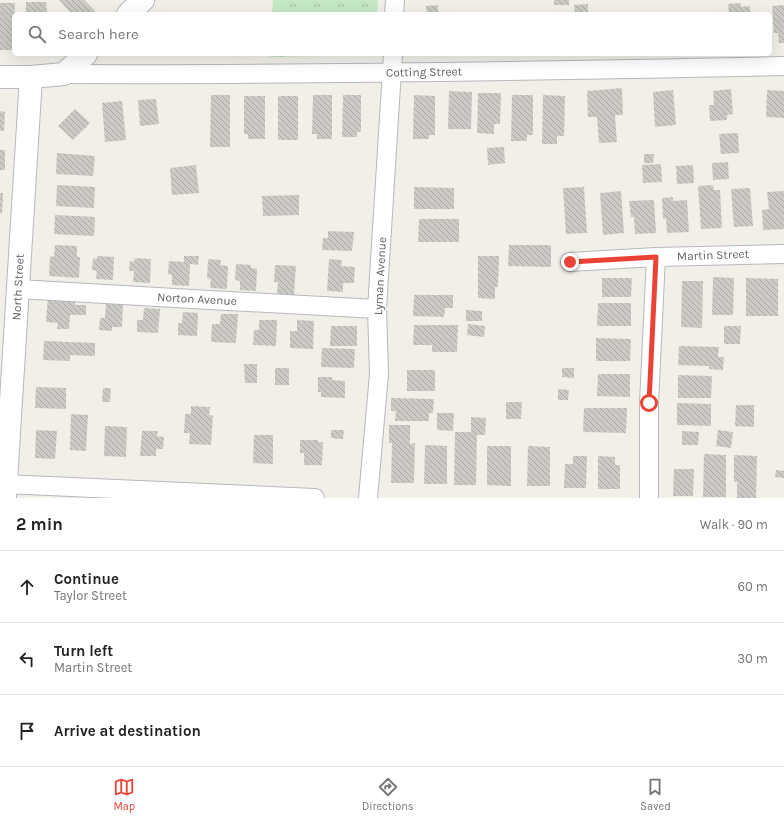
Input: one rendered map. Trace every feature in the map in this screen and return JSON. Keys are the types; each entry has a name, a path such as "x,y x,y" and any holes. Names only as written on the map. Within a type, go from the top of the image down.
{"street":[{"path":"130,12 144,0"},
{"path":"394,12 395,0"},
{"path":"0,77 30,77 64,74 84,56"},
{"name":"Lyman Avenue","path":"368,498 379,374 377,309 393,56"},
{"name":"Cotting Street","path":"64,74 392,73 784,66"},
{"name":"North Street","path":"5,491 30,77"},
{"name":"Martin Street","path":"570,262 656,257 784,254"},
{"path":"649,498 649,403 656,257"},
{"name":"Norton Avenue","path":"18,289 192,300 377,309"},
{"path":"5,491 315,498"}],"green space":[{"path":"273,0 378,0 377,12 272,12"},
{"path":"270,56 318,56 270,57"}],"building":[{"path":"59,0 84,0 95,11 94,12 70,12"},
{"path":"554,0 569,0 569,5 554,5"},
{"path":"26,2 46,2 47,12 26,12"},
{"path":"0,3 15,3 15,12 12,12 12,50 0,50"},
{"path":"741,3 741,7 750,6 750,12 729,12 728,4"},
{"path":"588,4 588,12 575,12 574,5"},
{"path":"438,5 438,12 427,12 426,6"},
{"path":"784,5 784,43 779,43 778,33 774,33 772,6"},
{"path":"622,88 623,115 615,115 617,142 599,143 597,117 588,117 587,91"},
{"path":"731,89 733,114 727,115 727,120 710,121 709,105 714,105 713,91"},
{"path":"673,90 676,125 655,127 653,92"},
{"path":"767,90 784,91 784,118 766,117"},
{"path":"449,91 472,92 471,129 448,129"},
{"path":"478,93 501,93 500,124 494,124 494,134 477,133"},
{"path":"211,95 230,95 230,147 210,147"},
{"path":"313,95 332,95 332,139 317,139 317,134 312,134"},
{"path":"343,95 361,95 361,132 357,132 357,137 342,137"},
{"path":"414,95 435,96 435,135 429,135 429,139 413,139"},
{"path":"512,95 533,95 533,135 527,135 527,141 511,141"},
{"path":"543,95 565,96 564,136 557,136 557,144 542,144"},
{"path":"244,96 265,96 265,139 248,139 248,134 244,134"},
{"path":"278,96 298,96 298,140 278,140"},
{"path":"156,99 159,124 140,126 138,100"},
{"path":"122,101 126,140 105,142 102,103"},
{"path":"75,109 90,123 73,140 58,126"},
{"path":"0,111 5,112 4,131 0,131"},
{"path":"738,133 739,153 721,154 719,134"},
{"path":"504,147 505,163 488,165 487,148"},
{"path":"0,150 5,150 5,170 0,170"},
{"path":"57,153 95,156 93,176 56,174"},
{"path":"644,154 654,154 653,163 644,163"},
{"path":"728,162 729,179 713,180 712,163"},
{"path":"661,164 662,182 643,183 642,165"},
{"path":"196,165 199,193 172,195 170,168"},
{"path":"693,165 694,183 677,184 676,166"},
{"path":"57,185 95,187 94,208 56,206"},
{"path":"713,185 714,190 720,190 722,228 701,229 698,186"},
{"path":"414,187 454,188 454,209 414,209"},
{"path":"584,187 587,233 566,234 563,188"},
{"path":"750,188 753,226 734,227 731,189"},
{"path":"621,191 624,233 603,235 600,193"},
{"path":"784,191 784,229 763,230 762,210 769,209 767,192"},
{"path":"0,193 3,193 2,214 0,213"},
{"path":"299,195 299,215 263,216 262,196"},
{"path":"673,197 673,201 687,200 689,232 667,233 666,218 663,219 662,198"},
{"path":"654,200 656,233 635,234 634,217 631,217 629,201"},
{"path":"55,215 95,217 94,236 54,234"},
{"path":"419,219 459,219 459,242 418,242"},
{"path":"328,231 354,232 352,251 322,250 323,238 328,238"},
{"path":"55,245 77,246 77,257 80,257 79,278 49,276 50,256 54,257"},
{"path":"509,245 551,245 551,267 508,266"},
{"path":"97,256 114,257 113,280 96,279 97,271 92,270 93,258 97,259"},
{"path":"184,256 199,256 198,265 190,264 189,286 172,285 172,275 168,274 169,261 184,262"},
{"path":"478,256 499,256 498,287 495,287 495,299 478,298"},
{"path":"135,258 151,259 150,283 133,282 134,271 129,271 130,261 134,262"},
{"path":"208,259 221,260 220,265 228,266 227,289 210,288 211,279 207,278"},
{"path":"329,259 342,260 341,266 355,267 354,283 343,283 343,292 327,291"},
{"path":"236,264 251,265 251,268 257,269 256,291 240,290 240,281 235,280"},
{"path":"275,265 296,266 294,295 277,294 278,282 274,282"},
{"path":"713,277 734,278 733,315 712,315"},
{"path":"602,278 632,278 631,297 602,297"},
{"path":"746,278 778,279 778,316 746,316"},
{"path":"682,281 703,281 702,328 681,327"},
{"path":"48,295 75,297 75,305 86,305 86,315 70,315 69,329 57,329 58,323 46,322"},
{"path":"414,295 453,295 453,308 445,308 444,317 413,316"},
{"path":"106,303 123,304 122,327 112,327 112,331 99,330 100,318 105,318"},
{"path":"598,303 631,303 631,326 597,326"},
{"path":"144,308 160,309 158,333 137,332 137,320 143,320"},
{"path":"466,310 482,311 482,321 466,321"},
{"path":"183,312 198,313 197,336 178,335 178,323 182,323"},
{"path":"221,314 238,314 236,343 211,342 212,324 220,324"},
{"path":"259,320 277,320 276,346 253,345 254,330 259,330"},
{"path":"297,320 314,321 313,349 290,348 290,331 297,331"},
{"path":"468,324 485,326 484,337 467,335"},
{"path":"414,325 458,325 457,352 432,352 432,345 413,345"},
{"path":"331,326 357,326 357,346 330,346"},
{"path":"724,326 741,326 740,344 724,344"},
{"path":"596,338 631,339 630,361 596,361"},
{"path":"44,341 95,343 95,356 70,355 70,361 43,360"},
{"path":"679,346 719,347 718,357 724,357 723,370 709,369 709,366 678,365"},
{"path":"322,348 355,349 354,368 321,367"},
{"path":"244,364 257,364 257,383 245,383"},
{"path":"275,368 289,368 289,385 275,385"},
{"path":"562,368 574,368 574,378 562,377"},
{"path":"407,370 435,370 435,391 407,391"},
{"path":"598,374 630,374 630,397 597,396"},
{"path":"678,375 712,376 711,398 678,398"},
{"path":"318,377 332,377 332,380 345,381 345,398 321,397 321,392 318,392"},
{"path":"36,387 66,388 66,409 35,408"},
{"path":"103,388 111,388 110,402 102,402"},
{"path":"558,389 569,390 568,400 558,400"},
{"path":"391,398 434,399 433,413 429,413 429,421 395,421 396,411 391,411"},
{"path":"506,402 522,402 521,419 506,419"},
{"path":"677,403 711,404 711,426 677,425"},
{"path":"736,405 754,405 754,427 735,426"},
{"path":"191,406 210,407 209,415 213,416 211,445 189,444 190,433 184,433 185,414 191,414"},
{"path":"584,408 627,408 626,433 583,432"},
{"path":"437,413 454,413 453,431 437,430"},
{"path":"71,414 88,415 86,451 70,450"},
{"path":"471,417 486,418 485,435 477,435 476,485 454,485 455,432 471,432"},
{"path":"389,425 410,425 410,444 415,443 414,483 391,483 392,443 389,443"},
{"path":"105,426 127,427 126,457 104,456"},
{"path":"36,430 57,431 55,459 35,458"},
{"path":"331,430 344,430 343,439 331,438"},
{"path":"718,430 733,432 731,448 716,446"},
{"path":"142,431 158,431 157,436 164,437 163,449 156,449 156,456 140,456"},
{"path":"682,431 699,432 698,445 682,445"},
{"path":"254,435 273,435 273,464 253,463"},
{"path":"300,440 318,440 318,442 323,442 322,465 304,465 304,453 300,453"},
{"path":"425,445 447,446 447,484 424,484"},
{"path":"487,446 511,446 511,486 487,485"},
{"path":"528,446 550,447 550,486 527,486"},
{"path":"704,454 726,455 726,497 703,497"},
{"path":"734,455 757,456 756,498 737,498 737,482 734,482"},
{"path":"573,456 587,456 586,488 564,488 565,464 573,464"},
{"path":"598,456 615,457 615,465 620,465 620,489 598,489"},
{"path":"674,469 694,469 693,496 673,496"},
{"path":"776,470 784,471 784,478 775,477"}],"route":[{"path":"570,262 656,257 649,403"}]}
